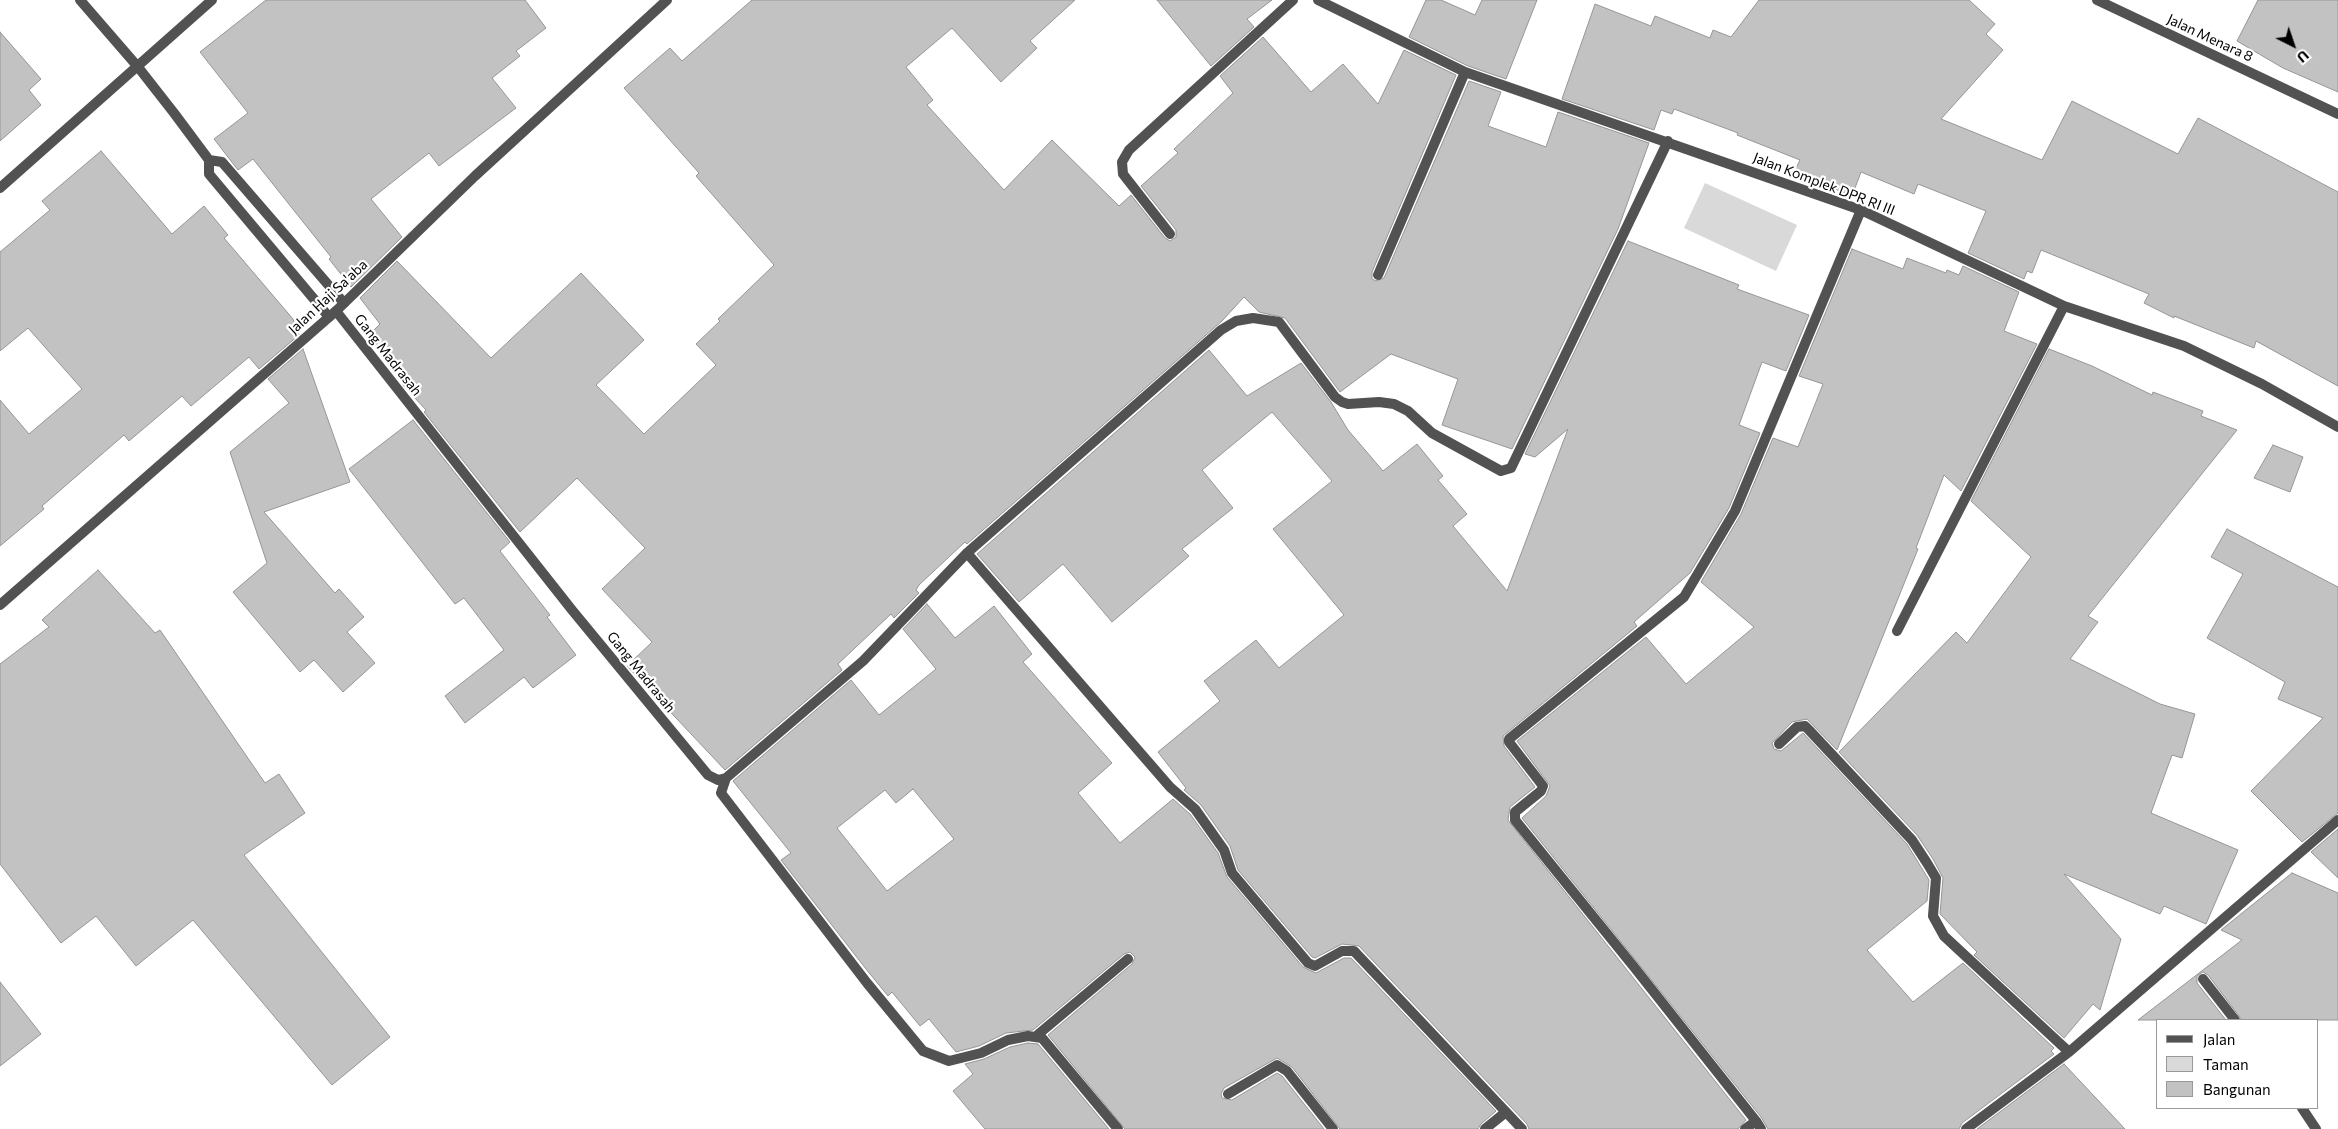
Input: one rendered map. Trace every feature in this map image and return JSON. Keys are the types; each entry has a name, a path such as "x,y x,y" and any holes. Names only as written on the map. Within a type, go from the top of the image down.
{"street":[{"path":"80,0 138,67 208,160 222,162 344,303"},
{"path":"0,188 212,0"},
{"name":"Jalan Haji Sa'aba","path":"0,605 332,314 475,176 667,0"},
{"path":"1170,234 1123,174 1122,162 1128,150 1293,0"},
{"name":"Jalan Komplek DPR RI III","path":"1318,0 1465,72 1668,141 1861,210 2064,306 2184,346 2262,384 2338,427"},
{"name":"Jalan Menara 8","path":"2097,0 2338,114"},
{"path":"1378,275 1465,72"},
{"path":"1118,1129 1047,1043 1035,1037 1008,1040 964,1059 950,1061 923,1051 867,983 721,793 726,778 863,661 967,553 1221,330 1236,321 1252,318 1279,322 1335,397 1342,402 1348,404 1379,402 1394,404 1408,411 1432,433 1501,471 1507,471 1511,468 1668,141"},
{"name":"Gang Madrasah","path":"208,160 210,174 332,314 708,775 718,780 726,778"},
{"path":"1745,1129 1758,1125 1515,820 1515,812 1541,791 1543,786 1509,742 1510,739 1684,597 1735,511 1861,210"},
{"path":"1896,632 2064,306"},
{"path":"967,553 1170,787 1195,808 1224,850 1232,873 1308,963 1315,966 1342,951 1354,951 1522,1129"},
{"path":"1779,744 1797,727 1804,726 1809,730 1912,840 1936,878 1933,916 1944,936 2069,1052"},
{"path":"1966,1129 2069,1052 2338,820"},
{"path":"1035,1037 1128,959"},
{"path":"2202,980 2234,1019"},
{"path":"1228,1094 1277,1065 1287,1071 1333,1129"},
{"path":"2303,1109 2316,1129"},
{"path":"1484,1129 1506,1112"}],"green space":[{"path":"1705,183 1797,225 1776,271 1684,228"}],"building":[{"path":"266,0 525,0 546,28 516,51 520,56 492,78 516,108 439,166 429,153 371,199 402,237 351,287 329,259 331,257 253,159 238,170 214,139 248,113 200,52"},
{"path":"752,0 1075,0 1030,41 1037,48 1001,82 952,28 906,67 933,100 927,105 1004,190 1052,140 1119,206 1131,195 1165,238 1170,241 1176,237 1176,230 1141,186 1178,153 1174,149 1233,93 1220,76 1263,37 1311,92 1343,64 1378,104 1404,50 1456,75 1372,272 1372,279 1376,281 1384,278 1469,81 1501,92 1488,126 1546,147 1558,112 1649,143 1618,229 1512,449 1442,425 1458,379 1391,354 1340,392 1285,318 1259,312 1244,297 1222,321 967,544 965,542 919,585 916,590 919,593 894,618 891,614 838,664 842,670 725,770 627,666 652,642 602,589 645,548 577,478 520,532 424,412 426,410 402,384 407,379 367,337 380,324 360,298 397,261 491,358 581,273 644,340 596,385 644,434 716,365 696,344 720,321 718,319 774,265 696,176 699,173 624,88 670,48 682,61"},
{"path":"1157,0 1272,0 1247,19 1254,27 1211,66"},
{"path":"1426,0 1441,0 1475,15 1482,0 1537,0 1506,79 1468,66 1409,37"},
{"path":"1759,0 1969,0 1995,24 1986,34 2003,50 1941,119 2042,160 2072,101 2178,154 2198,118 2338,192 2338,386 2256,341 2254,348 2174,316 2174,318 2144,303 2149,294 2041,250 2032,273 2027,271 2024,279 1968,253 1986,211 1918,184 1914,194 1861,172 1852,196 1794,172 1800,160 1737,135 1738,133 1674,109 1672,114 1661,110 1654,130 1562,99 1595,4 1651,26 1655,16 1710,38 1713,30 1731,37"},
{"path":"2258,0 2338,0 2338,92 2283,68 2237,41"},
{"path":"0,32 41,79 29,90 41,105 0,141"},
{"path":"101,151 172,234 204,206 228,235 224,238 293,319 299,335 259,369 249,357 191,406 182,396 129,441 124,435 42,506 44,509 0,546 0,400 29,434 82,389 28,328 0,351 0,252 50,210 42,201"},
{"path":"1628,241 1739,285 1737,289 1809,315 1786,371 1762,362 1739,425 1760,433 1729,508 1690,573 1634,622 1637,626 1503,736 1504,746 1535,787 1510,807 1508,820 1746,1120 1738,1129 1529,1129 1527,1124 1359,946 1342,944 1315,958 1312,957 1238,870 1230,846 1201,805 1184,790 1186,788 1158,752 1220,701 1204,681 1256,640 1279,668 1344,615 1273,529 1332,481 1272,412 1202,470 1233,508 1182,549 1189,556 1112,622 1063,564 1019,602 977,554 1209,350 1247,396 1301,363 1331,402 1348,430 1383,471 1417,444 1443,476 1438,480 1467,514 1453,526 1507,591 1568,429 1535,457 1525,454"},
{"path":"1852,249 1903,269 1907,258 1946,273 1947,270 1959,275 1963,266 2019,292 2004,331 2037,344 1961,491 1944,475 1916,548 1918,549 1837,750 1807,719 1792,722 1772,743 1774,749 1781,751 1803,733 1907,844 1929,880 1927,901 1867,950 1913,1002 1963,963 2054,1048 2051,1051 2054,1054 1962,1123 1959,1129 1768,1129 1761,1117 1522,818 1546,796 1550,786 1517,741 1646,637 1686,684 1754,627 1701,582 1741,514 1773,438 1798,447 1823,384 1799,376"},
{"path":"303,349 350,482 264,512 335,593 339,589 364,617 347,632 375,663 343,692 314,660 300,672 233,592 267,563 230,452 289,403 268,379"},
{"path":"2049,349 2092,366 2152,395 2153,392 2203,411 2201,416 2237,430 2088,616 2098,622 2070,659 2160,704 2195,714 2182,758 2172,755 2151,813 2238,850 2206,924 2164,906 2160,914 2064,874 2121,939 2100,1010 2093,1004 2064,1038 1974,955 1977,952 1940,914 1943,878 1933,859 1917,835 1839,752 1956,632 1967,643 2031,557 1971,501"},
{"path":"413,420 510,542 500,551 550,615 547,617 576,655 533,688 524,677 465,723 445,696 504,650 464,598 455,604 349,469"},
{"path":"2273,445 2303,457 2290,492 2254,478"},
{"path":"2227,529 2338,587 2338,813 2302,842 2251,791 2323,718 2278,699 2285,682 2207,638 2243,574 2211,557"},
{"path":"98,570 155,633 160,630 265,783 279,774 305,813 244,855 390,1037 332,1085 193,920 136,966 96,916 61,943 0,864 0,664 49,627 42,620"},
{"path":"927,604 955,638 994,606 1032,654 1023,662 1112,763 1078,793 1120,843 1173,799 1190,814 1218,853 1227,877 1303,967 1316,973 1344,958 1351,958 1496,1111 1478,1129 1340,1129 1292,1067 1277,1058 1224,1088 1221,1094 1222,1098 1232,1100 1277,1073 1282,1076 1324,1129 1125,1129 1048,1035 1132,964 1135,957 1130,952 1124,954 1033,1030 1006,1033 979,1046 956,1052 929,1019 920,1026 892,992 888,996 781,860 791,853 733,781 851,680 879,715 936,669 903,629","holes":["913,789 954,839 887,891 837,828 885,790 896,803"]},
{"path":"2338,829 2338,878 2311,852"},
{"path":"2292,873 2338,893 2338,1020 2241,1019 2208,975 2203,972 2197,976 2197,983 2225,1019 2138,1020 2242,940 2221,930"},
{"path":"0,982 41,1034 0,1066"},
{"path":"1028,1043 1038,1044 1109,1129 985,1129 953,1091 973,1074 965,1064 984,1059 1010,1047"},
{"path":"2064,1064 2125,1129 1977,1129"}]}
